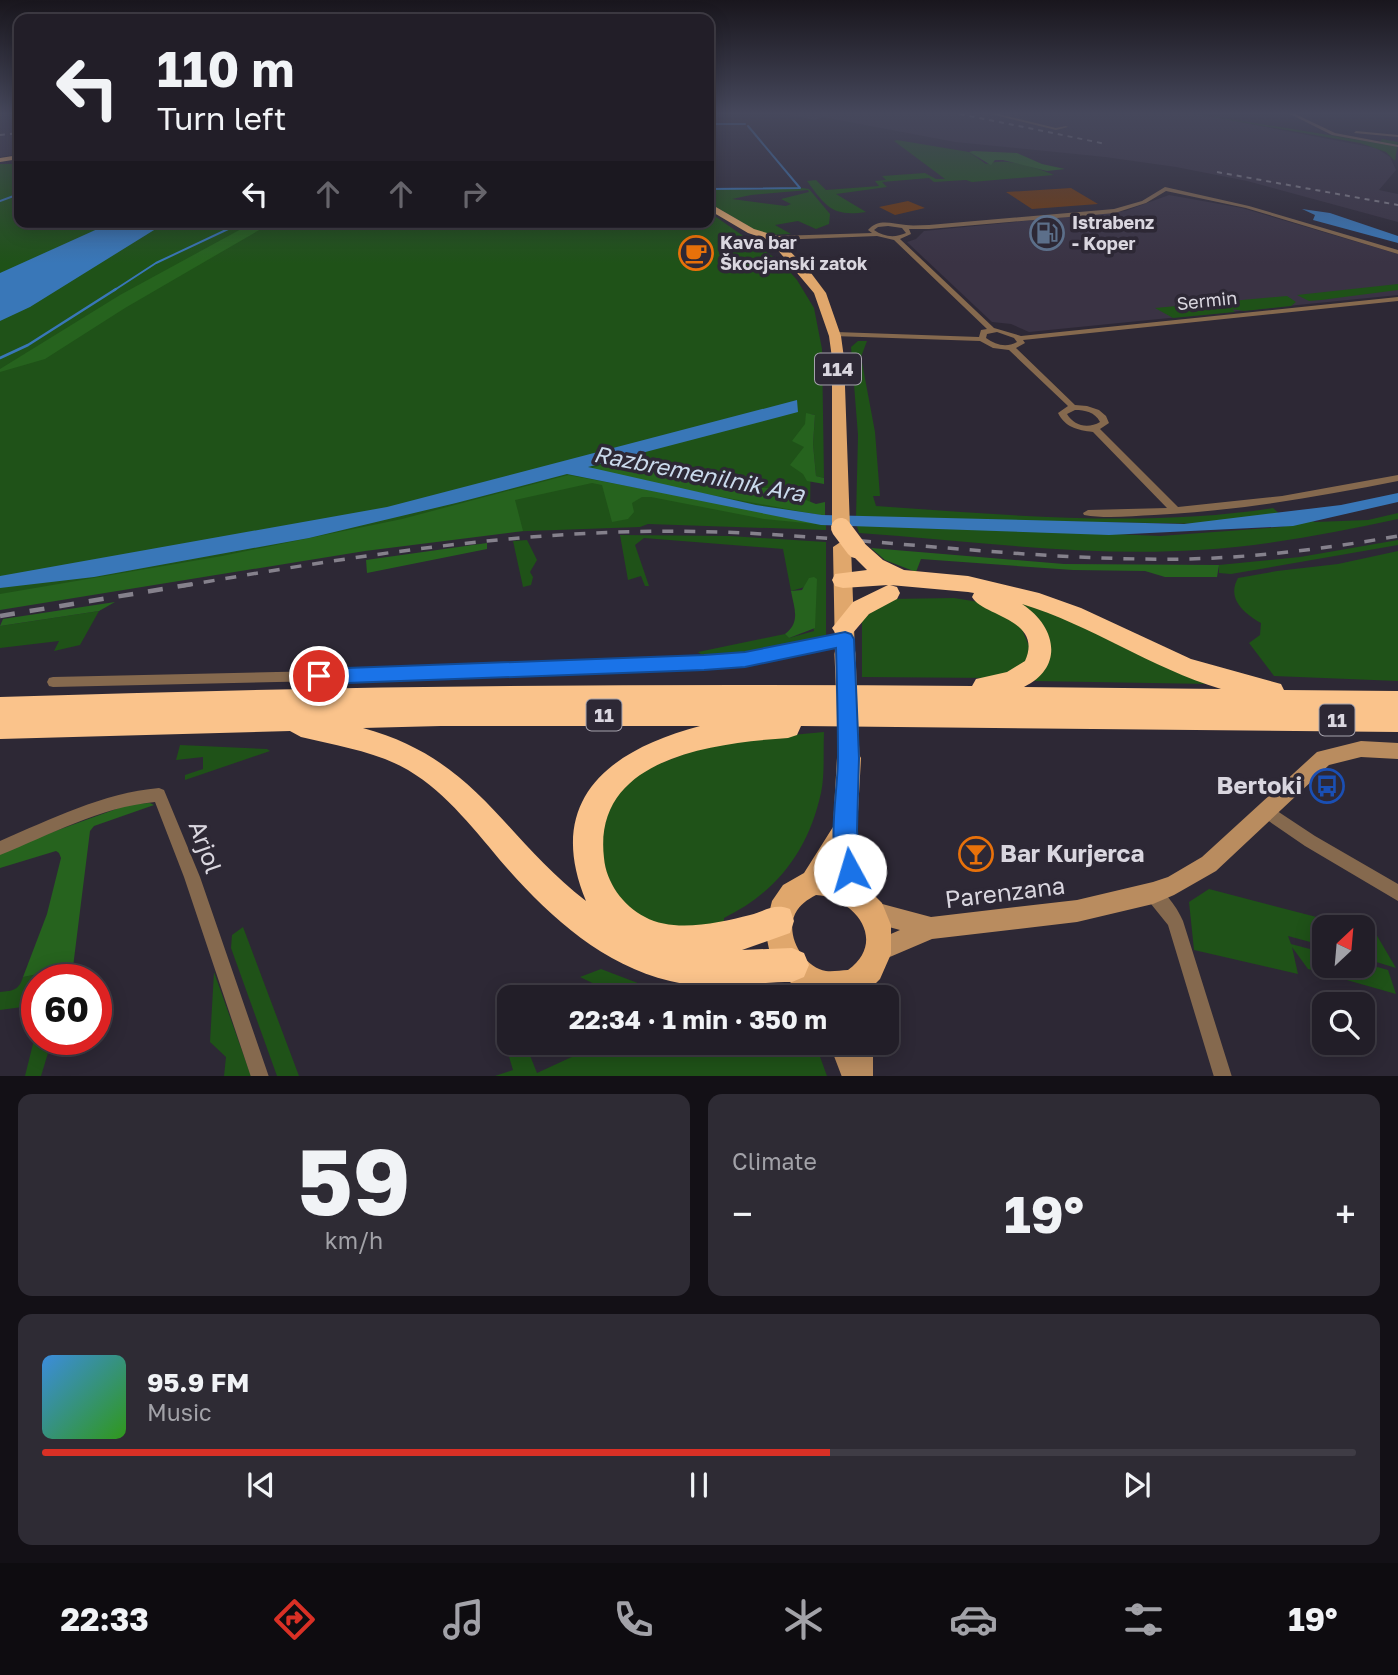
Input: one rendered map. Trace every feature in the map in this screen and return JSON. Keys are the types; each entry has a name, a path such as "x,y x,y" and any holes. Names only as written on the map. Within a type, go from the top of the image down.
{"highway":[{"path":"846,541 875,565 914,579"},
{"path":"843,580 867,577 914,579 1007,592 1038,600 1200,673 1327,701"},
{"path":"843,580 890,593 927,590 963,593 1004,605 1027,620 1038,638 1040,657 1030,674 1008,684 935,686 897,695"},
{"path":"845,640 861,608 890,593"},
{"name":"11","path":"0,708 355,697 897,695 1398,702"},
{"name":"11","path":"0,728 442,715 940,715 1398,721"},
{"path":"778,921 759,931 705,940 658,939 623,923 597,893 586,860 587,830 599,796 620,774 645,758 670,746 703,738 777,728 856,724 940,715"},
{"path":"268,719 345,734 390,747 417,761 446,780 474,807 555,898 591,928 625,947 657,961 703,970 792,965"}],"main road":[{"name":"114","path":"714,209 769,240 808,276 836,334 840,497 846,541 843,580 849,758 845,830 852,891"},
{"name":"114","path":"778,921 781,910 794,892 813,882 845,830"},
{"path":"813,882 826,881 852,891 871,912 877,924 878,951 863,985"},
{"path":"778,921 780,944 792,965 814,985"}],"street":[{"path":"873,232 880,224 906,229 1115,211 1144,202 1165,190 1247,207 1398,252"},
{"path":"769,240 873,232 896,238 906,236 906,229"},
{"path":"896,238 992,330"},
{"name":"Sermin","path":"1020,338 1398,299"},
{"path":"836,334 982,339 993,346 1011,348 1021,344 1020,338 1008,332 992,330 982,334 982,339"},
{"path":"1011,348 1073,407"},
{"path":"1073,407 1090,409 1101,415 1105,423 1095,429 1077,427 1064,419 1063,411 1073,407"},
{"path":"1095,429 1175,510"},
{"path":"1088,513 1241,507 1326,494 1398,478"},
{"path":"53,682 341,676 704,663 745,660 845,640"},
{"name":"Parenzana","path":"878,951 930,928 1077,911 1153,893 1174,885 1209,864 1324,758 1361,749 1398,751"},
{"name":"Arjol","path":"0,848 59,823 142,795 159,795 192,877 260,1076"},
{"path":"1265,810 1310,841 1398,893"},
{"path":"1153,893 1175,921 1223,1076"},
{"name":"Parenzana","path":"871,912 930,928"},
{"path":"846,1055 855,1076"},
{"path":"861,1055 861,1076"}],"shaded area":[{"path":"1142,162 1392,162 1396,170 1379,190 1398,194 1398,222 1247,181"},
{"path":"1169,195 1242,208 1398,254 1398,295 1029,332 1011,324 992,322 907,242 916,239 924,231 1125,211"}],"green space":[{"path":"922,162 1012,162 1054,175 972,182 934,182 929,178 882,182 887,187 836,194 866,212 855,213 838,211 825,204 807,181 816,180 826,190 879,186 875,181 886,180 882,176 925,173 936,179 945,179"},
{"path":"1012,162 1038,162 1065,169 1047,171"},
{"path":"0,164 14,164 14,228 714,228 714,215 782,263 797,280 814,308 822,349 824,478 816,476 813,444 815,415 811,414 810,523 826,525 826,530 648,524 640,527 473,533 0,606"},
{"path":"714,188 809,189 830,214 829,224 816,229 798,221 775,225 791,234 764,235 714,206","holes":["809,192 781,199 791,204 786,206 732,199 751,195"]},
{"path":"243,228 263,228 125,308 45,359 0,372 0,369 120,295"},
{"path":"1398,284 1398,290 1321,300 1309,301 1297,295"},
{"path":"1287,296 1296,302 1291,306 1244,311 1232,309 1235,312 1173,318 1155,308"},
{"path":"858,341 867,341 861,357 875,432 880,496 873,496 876,506 1025,516 1125,519 1224,514 1273,508 1283,517 1214,524 856,518 858,435 851,347"},
{"path":"806,413 815,415 813,444 816,476 824,478 824,484 807,481 803,474 790,465 804,447 792,441 805,424"},
{"path":"627,457 639,467 696,481 718,479 745,488 775,488 816,504 825,502 825,516 583,471"},
{"path":"568,475 826,525 764,519 651,497 642,497 632,503 634,512 628,519 612,522 602,485 592,483 515,500 523,531 365,551 0,610 0,594 222,556 402,519"},
{"path":"1398,513 1398,519 1299,538 1224,548 1157,552 1072,550 859,533 856,523 1160,536 1281,527 1310,520 1368,520"},
{"path":"620,535 730,536 826,542 826,636 749,654 702,655 698,652 785,634 789,638 814,631 805,587 791,591 783,549 644,538 635,545 649,586 645,586 641,576 628,580"},
{"path":"527,540 537,560 530,572 533,577 531,585 523,587 513,541"},
{"path":"1398,540 1398,545 1231,574 1219,573 1219,565 1300,557"},
{"path":"487,543 487,549 367,573 366,560"},
{"path":"871,548 1064,564 1219,565 1217,577 1165,577 1145,571 1073,570 921,559 916,572 885,560"},
{"path":"1398,551 1398,681 1274,676 1249,643 1260,635 1261,623 1239,605 1234,593 1238,578 1338,564"},
{"path":"809,578 817,579 815,628 789,638 785,634 795,620 791,591 802,590"},
{"path":"954,598 985,603 1021,627 1029,646 1027,661 1016,670 994,678 862,677 862,619 891,599"},
{"path":"1015,599 1051,610 1210,684 1034,681 1044,670 1050,644"},
{"path":"115,602 99,611 0,626 3,619"},
{"path":"99,611 80,645 54,651 59,641 0,648 0,626"},
{"path":"824,732 821,793 799,851 775,882 760,896 724,918 724,927 654,927 606,889 598,818 635,773 716,742"},
{"path":"180,745 270,751 185,780 185,775 203,769 203,757 176,760"},
{"path":"130,804 154,805 94,826 90,831 73,964 28,964 47,914 61,858 56,851 0,868 0,851"},
{"path":"1209,889 1312,916 1312,942 1288,936 1291,944 1312,950 1312,970 1308,969 1292,947 1298,974 1194,950 1189,902"},
{"path":"243,927 299,1076 277,1076 231,948 232,935"},
{"path":"1376,934 1396,968 1376,962"},
{"path":"1376,967 1388,970 1396,994 1340,978 1376,978"},
{"path":"601,969 643,985 596,985 580,977"},
{"path":"214,972 251,1076 224,1076 226,1057 210,1042"},
{"path":"21,982 21,1007 0,1010 0,992 15,989"},
{"path":"30,1055 47,1055 41,1076 25,1076"},
{"path":"508,1055 530,1055 537,1073 576,1055 819,1055 827,1076 495,1076 513,1070"}],"water":[{"path":"1302,209 1330,213 1398,236 1398,243 1313,220 1315,215"},
{"path":"100,228 157,228 30,307 0,321 0,273"},
{"path":"797,400 798,412 588,467 756,505 822,515 1184,524 1341,505 1398,493 1398,502 1293,526 1109,535 821,525 567,474 309,538 94,577 0,588 0,576 387,507"}],"building":[{"path":"1071,188 1098,204 1032,209 1006,192"},
{"path":"908,201 925,208 895,215 879,207"}],"waterway":[{"path":"714,189 800,188 778,162"},
{"path":"0,201 14,196"},
{"path":"113,291 156,263 230,228"},
{"path":"0,358 28,345 116,289"}],"railway":[{"path":"1217,172 1398,205"},
{"path":"182,586 449,545 516,538 651,531 825,538 1036,555 1174,559 1270,554 1398,536"},
{"path":"0,616 193,584"}],"place":[{"name":"Istrabenz - Koper","path":"1047,233"},
{"name":"Kava bar Škocjanski zatok","path":"696,253"},
{"name":"Bertoki","path":"1327,786"},
{"name":"Bar Kurjerca","path":"976,854"}],"route":[{"path":"319,676 704,663 745,660 845,639 849,758 845,830 850,870"}],"water label":[{"name":"Razbremenilnik Ara","path":"699,474"}]}
